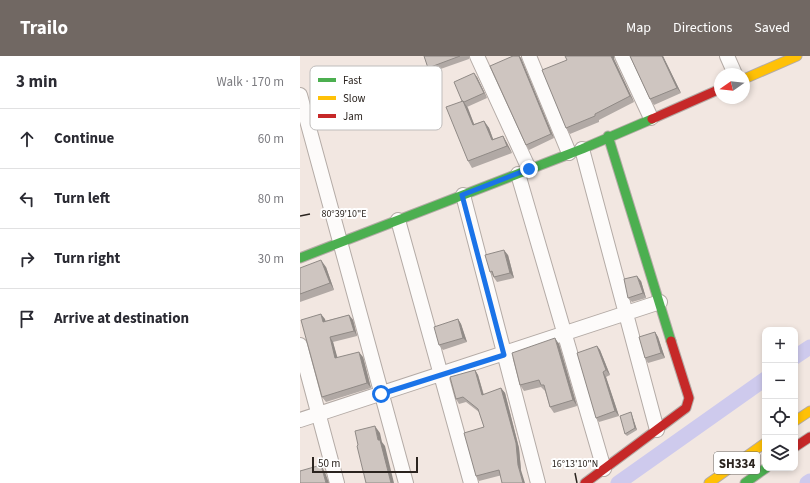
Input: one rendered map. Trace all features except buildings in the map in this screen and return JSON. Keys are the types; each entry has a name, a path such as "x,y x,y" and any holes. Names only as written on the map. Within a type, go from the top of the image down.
{"main road":[{"path":"750,76 797,56"},
{"path":"300,258 576,151 714,92"},
{"path":"585,483 686,408 689,404 689,398 660,302 608,136"},
{"path":"798,419 810,411"},
{"path":"798,445 810,437"},
{"name":"SH334","path":"709,483 762,445"},
{"name":"SH334","path":"745,483 762,471"}],"street":[{"path":"477,56 523,171 565,334 604,468"},
{"path":"529,56 576,151 626,314 657,430"},
{"path":"622,56 651,118"},
{"path":"727,56 732,68"},
{"path":"300,95 406,483"},
{"path":"462,195 538,483"},
{"path":"398,220 471,483"},
{"path":"300,420 504,355 660,302"},
{"path":"300,345 337,483"}],"waterway":[{"path":"798,355 810,347"},
{"path":"618,483 762,381"}],"traffic: fast":[{"path":"300,258 582,149 652,119"},
{"path":"608,136 671,341"},
{"path":"745,483 762,471"}],"traffic: slow":[{"path":"750,76 797,56"},
{"path":"798,419 810,411"},
{"path":"709,483 762,445"}],"traffic: jam":[{"path":"652,119 714,92"},
{"path":"585,483 686,408 689,398 671,341"},
{"path":"798,445 810,437"}],"route":[{"path":"381,394 504,355 462,195 529,169"}]}
